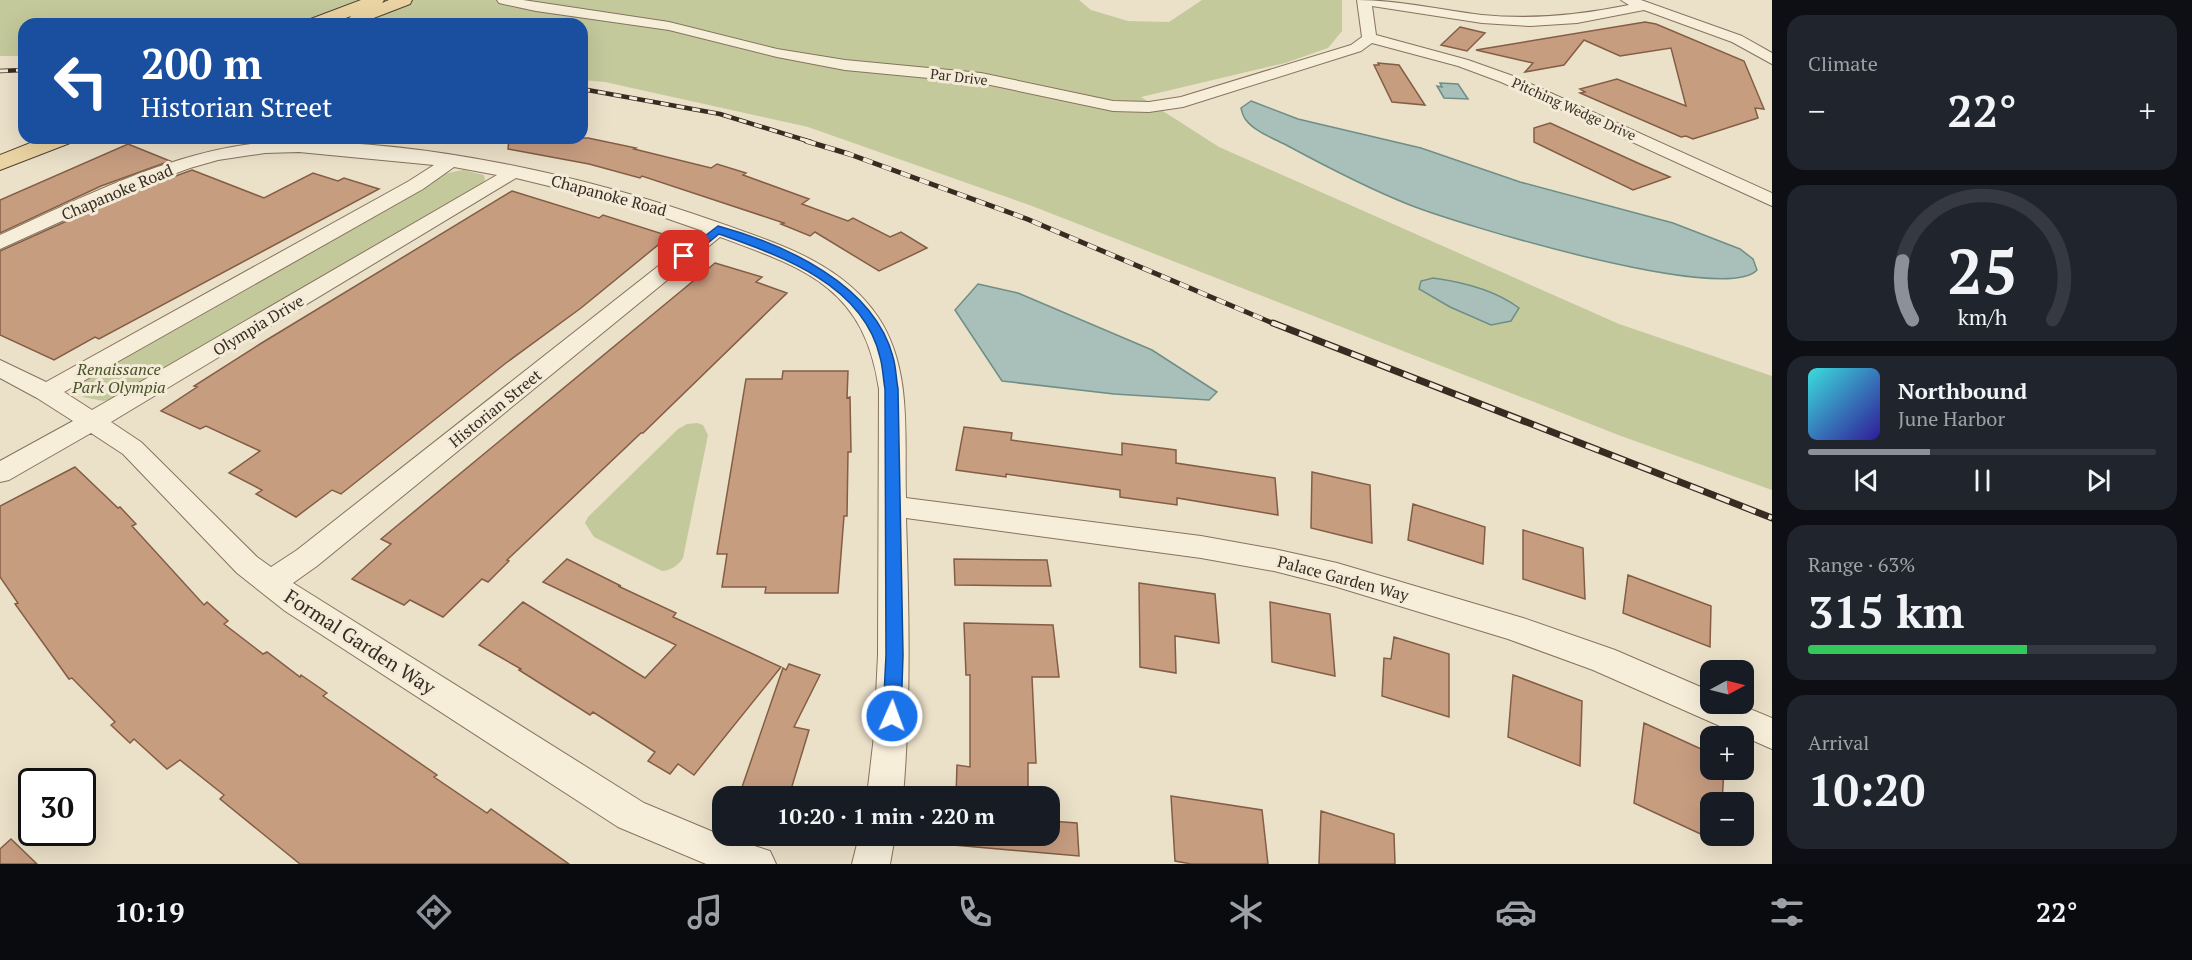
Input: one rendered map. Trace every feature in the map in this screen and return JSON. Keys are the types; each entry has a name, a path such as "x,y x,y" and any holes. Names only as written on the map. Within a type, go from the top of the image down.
{"main road":[{"path":"330,18 376,0"},
{"path":"360,18 404,0"},
{"path":"0,147 18,140"},
{"path":"0,163 47,144"}],"street":[{"name":"Par Drive","path":"504,0 536,7 669,26 777,53 822,61 981,78 1113,106 1149,106 1183,102 1356,48 1369,38"},
{"path":"1369,38 1364,0 1450,16 1526,22 1597,16 1644,6"},
{"path":"1627,0 1737,39 1772,59"},
{"name":"Pitching Wedge Drive","path":"1369,38 1463,63 1507,79 1772,200"},
{"name":"Chapanoke Road","path":"0,243 152,175 227,152 298,146 451,161 514,172 616,195 764,246 816,271 851,298 865,314 886,356 890,378 894,655 891,736 886,786"},
{"path":"46,392 416,185 451,161"},
{"name":"Olympia Drive","path":"0,473 92,422 514,172"},
{"name":"Historian Street","path":"270,584 316,551 718,230"},
{"name":"Formal Garden Way","path":"0,368 46,392 132,448 247,565 296,602 631,815 746,862 757,864"},
{"name":"Palace Garden Way","path":"892,507 1201,547 1274,560 1337,575 1512,627 1604,660 1772,734"},
{"path":"871,864 875,846"}],"green space":[{"path":"0,0 1079,0 1091,10 1128,21 1169,22 1202,0 1342,0 1342,31 1328,48 1285,63 1141,97 1219,147 1619,324 1772,376 1772,490 1621,436 1032,206 808,127 605,82 588,81 588,18 18,18 18,56 0,56"},
{"name":"Renaissance Park Olympia","path":"463,170 484,175 485,180 480,187 126,396 103,401 83,397 78,386 94,371 443,174"},
{"path":"687,424 703,425 708,435 683,558 679,563 671,569 662,571 594,537 585,523 588,517 678,429"}],"water":[{"path":"1440,83 1458,84 1468,99 1444,98 1437,86 1442,87"},
{"path":"1251,101 1298,119 1421,148 1520,182 1673,223 1740,249 1753,259 1757,270 1735,278 1696,277 1646,270 1532,243 1437,215 1364,185 1260,132 1245,119 1242,113 1241,108"},
{"path":"1433,278 1478,288 1500,296 1519,308 1511,321 1491,325 1450,307 1419,289 1421,281"},
{"path":"978,284 1018,293 1152,350 1217,392 1209,400 1114,394 1002,381 955,310"}],"building":[{"path":"1645,22 1656,24 1744,61 1764,109 1755,108 1758,118 1693,139 1686,136 1681,137 1580,93 1585,92 1580,89 1617,79 1686,106 1671,48 1620,56 1584,40 1564,65 1525,72 1533,63 1476,50"},
{"path":"1460,27 1485,33 1467,51 1441,45"},
{"path":"1378,63 1399,65 1425,105 1392,102 1374,65 1379,65"},
{"path":"1550,123 1670,177 1633,190 1534,142 1534,128"},
{"path":"588,138 711,168 717,164 746,173 743,175 809,199 802,204 848,221 853,218 890,237 901,232 927,248 879,271 815,232 810,236 781,224 784,223 642,176 640,178 589,164 508,149 508,144 588,144"},
{"path":"128,144 170,161 101,186 0,233 0,200"},
{"path":"192,170 264,198 313,173 338,181 344,178 379,189 99,339 95,337 54,360 0,335 0,251 129,193"},
{"path":"512,191 599,218 603,215 669,236 581,308 506,363 341,494 332,490 296,517 256,494 262,490 229,473 260,451 206,426 200,429 161,411 197,387 194,386 260,344"},
{"path":"715,263 762,277 756,282 787,293 643,433 507,560 509,561 488,582 482,579 443,617 410,600 404,605 352,579 391,544 381,539"},
{"path":"783,371 848,371 847,398 850,397 851,452 848,452 847,516 844,516 838,593 765,593 766,587 722,587 727,554 717,554 746,379 782,379"},
{"path":"964,427 1012,433 1011,440 1122,455 1122,443 1176,450 1176,463 1275,478 1278,515 1177,498 1177,505 1120,497 1120,490 1006,474 1006,477 956,470"},
{"path":"75,467 118,508 120,507 136,524 132,526 204,605 207,602 228,621 224,624 263,654 267,652 300,677 301,675 327,693 323,696 437,775 434,777 487,813 491,809 569,864 300,864 220,799 224,795 180,760 167,769 134,739 130,743 111,725 115,722 72,678 69,679 15,604 18,603 0,577 0,506"},
{"path":"1312,472 1370,485 1372,543 1311,528"},
{"path":"1413,504 1485,527 1483,564 1408,540"},
{"path":"1523,530 1583,548 1585,599 1523,579"},
{"path":"567,559 676,613 673,617 781,667 694,775 678,764 670,774 648,761 655,752 593,712 590,715 519,670 521,669 479,645 523,602 645,678 676,645 543,582"},
{"path":"954,559 1047,560 1051,586 955,585"},
{"path":"1628,575 1711,606 1710,647 1623,613"},
{"path":"1139,583 1215,594 1219,643 1175,636 1176,673 1140,667"},
{"path":"1270,602 1330,614 1335,676 1272,662"},
{"path":"964,623 1053,625 1059,677 1032,677 1036,763 1028,763 1028,786 956,786 957,765 970,767 970,675 966,675"},
{"path":"1394,637 1449,654 1449,717 1382,696 1384,658 1391,659"},
{"path":"789,664 820,675 794,727 809,730 792,786 742,786 783,668 786,670"},
{"path":"1513,675 1582,701 1580,766 1508,737"},
{"path":"1644,723 1700,748 1700,780 1723,780 1723,792 1700,792 1700,834 1634,803"},
{"path":"1171,796 1262,810 1268,864 1191,864 1175,861"},
{"path":"1321,811 1394,834 1395,864 1319,864"},
{"path":"1060,822 1077,823 1079,856 965,846 1060,846"},
{"path":"11,839 37,864 0,864 0,849"}],"railway":[{"path":"0,71 18,70"},
{"path":"588,90 720,114 811,142"},
{"path":"806,141 849,154 1027,219 1277,325"},
{"path":"1273,323 1772,518"}],"route":[{"path":"684,256 718,230 764,246 828,278 865,314 879,337 886,356 891,389 894,655 892,716"}]}
